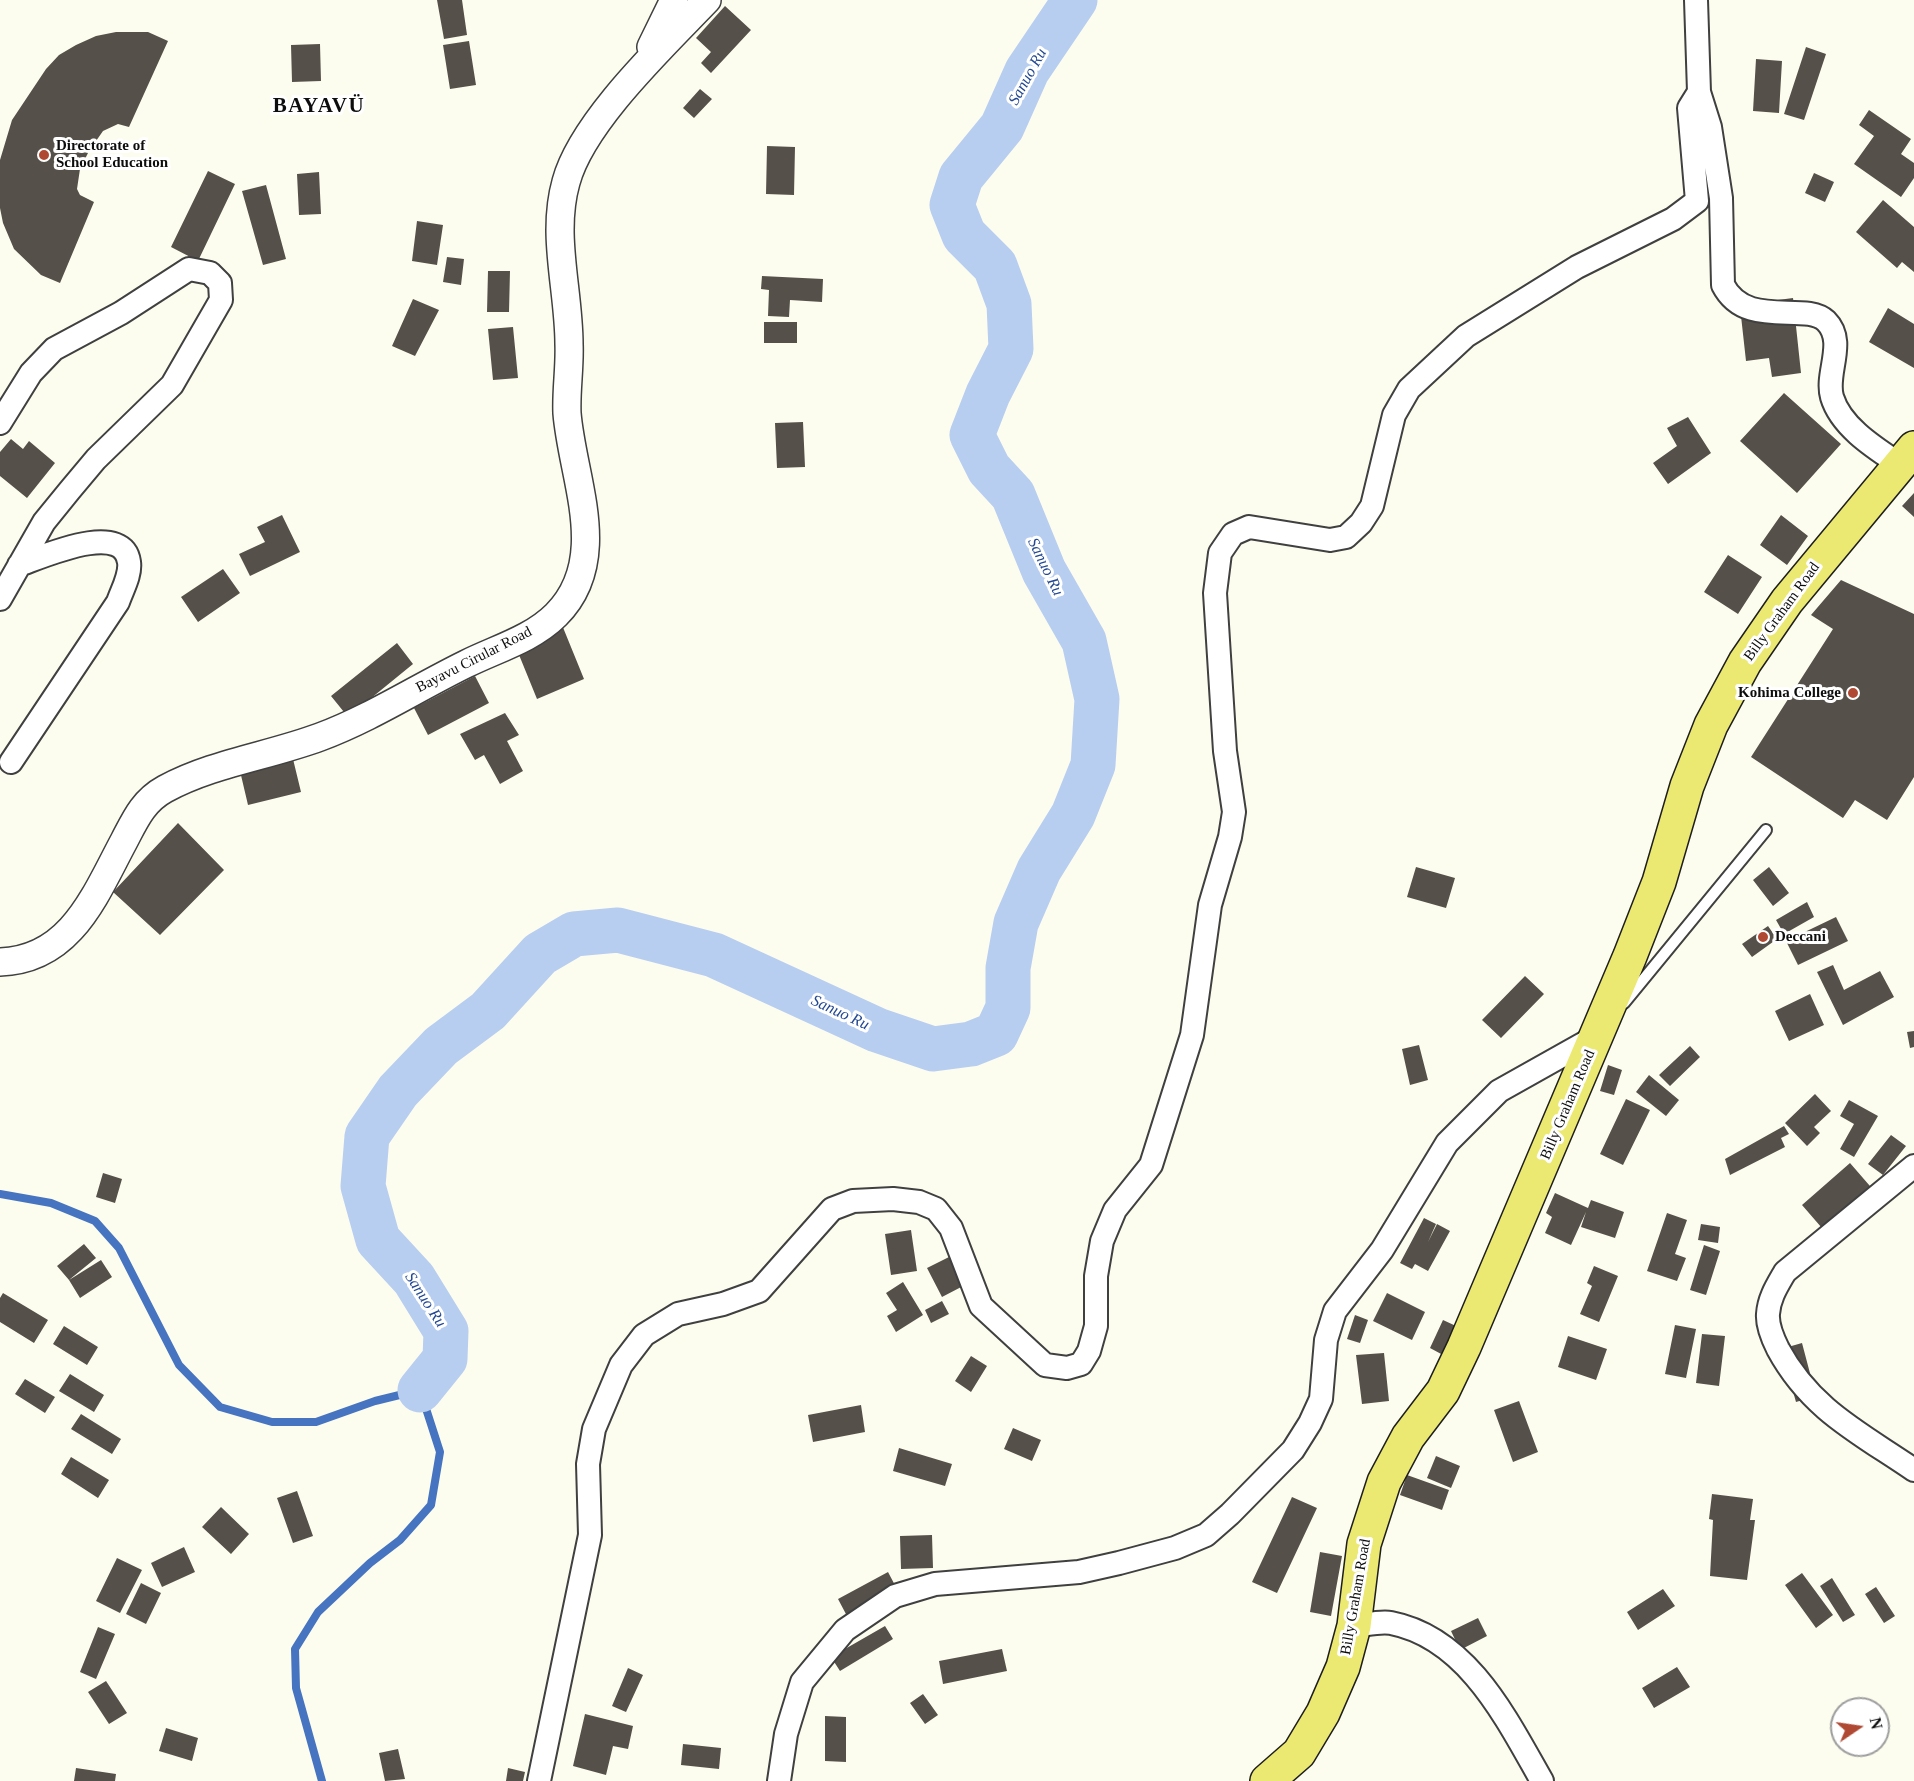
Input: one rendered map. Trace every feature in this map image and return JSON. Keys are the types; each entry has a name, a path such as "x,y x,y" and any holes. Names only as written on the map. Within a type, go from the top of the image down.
{"main road":[{"name":"Billy Graham Road","path":"1267,1781 1299,1753 1323,1713 1343,1667 1354,1626 1364,1544 1384,1482 1408,1437 1447,1383 1597,1036 1659,882 1687,786 1711,725 1745,662 1787,601 1907,456"}],"street":[{"path":"640,70 675,0"},
{"name":"Bayavu Cirular Road","path":"0,962 18,962 46,951 62,939 91,902 141,808 162,790 208,771 291,748 354,723 467,663 529,635 555,616 570,597 585,554 585,519 582,487 567,412 569,345 560,213 566,180 583,144 640,70 707,0"},
{"path":"1696,0 1699,92 1710,127 1721,198 1723,285 1730,298 1752,308 1825,320 1833,332 1835,346 1832,397 1849,425 1873,447 1907,456"},
{"path":"538,1781 590,1534 588,1464 594,1429 621,1365 644,1335 678,1314 723,1304 759,1291 832,1209 853,1201 893,1199 919,1202 936,1209 951,1228 981,1306 1045,1365 1067,1368 1081,1364 1089,1351 1096,1326 1096,1276 1102,1241 1115,1210 1150,1165 1192,1035 1210,905 1230,837 1234,812 1225,751 1215,593 1220,553 1233,534 1249,527 1330,540 1346,537 1361,523 1372,506 1394,415 1409,389 1466,336 1577,267 1673,219 1697,201 1689,108 1699,92"},
{"path":"0,423 31,373 54,349 121,314 189,269 210,273 220,283 221,300 172,385 96,459 44,522 0,599"},
{"path":"11,762 118,603 128,574 129,560 122,548 111,542 97,542 19,565"},
{"path":"779,1781 786,1734 802,1682 845,1630 895,1596 934,1584 1079,1572 1119,1563 1174,1548 1206,1535 1230,1514 1293,1450 1310,1423 1322,1399 1326,1340 1335,1311 1382,1250 1447,1143 1499,1091 1597,1036"},
{"path":"1914,1166 1785,1272 1772,1295 1767,1316 1772,1338 1788,1367 1815,1400 1851,1431 1914,1470"},
{"path":"1354,1626 1389,1622 1434,1638 1482,1684 1502,1708 1542,1781"}],"lane":[{"path":"1597,1036 1766,830"}],"building":[{"path":"437,0 462,0 467,35 444,39"},
{"path":"725,6 751,30 711,73 701,63 711,52 696,38"},
{"name":"Directorate of School Education","path":"116,32 148,32 168,41 129,127 118,124 103,131 80,169 77,189 80,195 94,202 60,283 41,275 14,249 3,223 0,208 0,160 12,120 46,69 59,55 76,45 96,36"},
{"path":"469,41 476,85 450,89 443,45"},
{"path":"320,44 321,81 292,82 291,45"},
{"path":"1806,47 1826,54 1804,120 1784,114"},
{"path":"1756,59 1782,61 1779,113 1753,111"},
{"path":"700,89 712,99 694,118 683,108"},
{"path":"1869,110 1911,139 1901,154 1914,163 1914,178 1901,197 1854,164 1874,136 1859,125"},
{"path":"767,146 795,147 794,195 766,194"},
{"path":"208,171 235,184 198,261 171,247"},
{"path":"319,172 321,214 299,215 297,174"},
{"path":"1814,173 1834,182 1825,202 1805,193"},
{"path":"266,185 286,259 263,265 242,191"},
{"path":"1883,200 1914,227 1914,272 1902,262 1897,268 1856,232"},
{"path":"417,221 443,225 437,265 412,261"},
{"path":"447,257 464,259 461,285 443,282"},
{"path":"488,271 510,271 509,312 487,312"},
{"path":"762,276 823,279 822,302 790,300 789,317 768,316 769,290 761,289"},
{"path":"1793,298 1801,373 1772,377 1769,358 1746,361 1741,316 1763,302"},
{"path":"413,299 439,310 415,356 392,346"},
{"path":"1888,308 1914,324 1914,368 1869,342"},
{"path":"764,322 797,322 797,343 764,343"},
{"path":"513,327 518,378 493,380 488,329"},
{"path":"1784,393 1841,444 1797,493 1740,441"},
{"path":"1688,417 1711,453 1668,484 1653,463 1677,446 1667,428"},
{"path":"803,422 805,467 777,468 775,423"},
{"path":"11,439 23,449 29,441 55,463 27,498 0,476 0,452"},
{"path":"1914,493 1914,517 1902,506"},
{"path":"282,515 300,552 250,576 239,554 265,542 257,527"},
{"path":"1781,515 1808,536 1787,565 1760,545"},
{"path":"1728,555 1762,577 1738,614 1704,592"},
{"path":"223,569 240,593 198,622 181,597"},
{"name":"Kohima College","path":"1841,580 1914,614 1914,777 1887,820 1855,800 1843,818 1751,757 1833,629 1811,615"},
{"path":"562,625 584,679 537,699 515,645"},
{"path":"397,643 413,664 348,717 331,696"},
{"path":"475,676 489,703 428,735 414,708"},
{"path":"505,713 519,735 507,741 523,771 500,784 484,755 475,760 460,734"},
{"path":"293,759 301,792 248,805 240,771"},
{"path":"178,823 224,870 160,935 113,892"},
{"path":"1416,867 1455,878 1446,908 1407,897"},
{"path":"1769,867 1789,893 1773,906 1753,880"},
{"path":"1807,902 1814,917 1784,934 1776,920"},
{"path":"1836,917 1848,941 1798,965 1786,941"},
{"path":"1768,926 1777,939 1752,957 1742,944"},
{"path":"1833,965 1844,990 1880,971 1894,997 1843,1025 1817,972"},
{"path":"1525,976 1544,994 1501,1038 1482,1020"},
{"path":"1810,994 1824,1025 1789,1041 1775,1011"},
{"path":"1914,1031 1914,1047 1910,1048 1907,1032"},
{"path":"1419,1045 1428,1080 1410,1085 1402,1049"},
{"path":"1690,1046 1700,1057 1670,1086 1659,1075"},
{"path":"1608,1065 1622,1070 1614,1095 1600,1091"},
{"path":"1649,1075 1679,1100 1666,1116 1636,1092"},
{"path":"1815,1094 1831,1111 1814,1127 1820,1133 1807,1146 1785,1123"},
{"path":"1626,1099 1650,1110 1623,1165 1600,1154"},
{"path":"1849,1100 1878,1116 1854,1157 1840,1149 1854,1124 1840,1116"},
{"path":"1784,1126 1789,1134 1781,1138 1785,1147 1730,1175 1725,1159"},
{"path":"1891,1135 1906,1146 1883,1175 1868,1164"},
{"path":"1850,1163 1876,1193 1828,1235 1802,1205"},
{"path":"103,1173 122,1179 115,1203 96,1197"},
{"path":"1555,1193 1588,1208 1591,1200 1624,1212 1615,1238 1581,1227 1586,1212 1571,1245 1545,1233 1552,1217 1546,1213"},
{"path":"1667,1213 1687,1220 1675,1254 1686,1258 1677,1281 1647,1271"},
{"path":"1424,1218 1436,1224 1428,1242 1437,1224 1450,1231 1428,1271 1415,1264 1412,1269 1400,1263"},
{"path":"1701,1224 1720,1227 1718,1243 1698,1240"},
{"path":"911,1230 917,1271 891,1275 885,1234"},
{"path":"84,1244 96,1258 69,1280 57,1266"},
{"path":"1704,1245 1720,1251 1706,1295 1690,1290"},
{"path":"951,1256 965,1285 942,1297 927,1268"},
{"path":"101,1260 112,1277 80,1298 69,1280"},
{"path":"1594,1266 1618,1276 1599,1322 1580,1314 1592,1286 1587,1283"},
{"path":"903,1282 923,1315 896,1332 887,1316 897,1310 886,1293"},
{"path":"3,1293 48,1320 34,1343 0,1322 0,1298"},
{"path":"1387,1293 1425,1312 1412,1340 1373,1321"},
{"path":"942,1301 949,1314 931,1323 925,1310"},
{"path":"1355,1315 1368,1320 1360,1343 1347,1339"},
{"path":"1443,1320 1456,1326 1443,1355 1430,1348"},
{"path":"1675,1325 1696,1329 1686,1378 1665,1374"},
{"path":"64,1326 98,1347 87,1365 53,1344"},
{"path":"1702,1334 1725,1336 1719,1386 1696,1383"},
{"path":"1568,1336 1607,1349 1596,1380 1558,1367"},
{"path":"1802,1343 1816,1396 1796,1402 1781,1349"},
{"path":"1384,1353 1389,1401 1362,1404 1356,1355"},
{"path":"971,1356 987,1366 971,1392 955,1381"},
{"path":"70,1374 104,1395 94,1412 59,1391"},
{"path":"25,1379 55,1397 45,1413 15,1394"},
{"path":"1519,1401 1538,1452 1513,1462 1494,1410"},
{"path":"861,1405 865,1432 813,1442 808,1415"},
{"path":"81,1414 121,1439 112,1454 71,1429"},
{"path":"1013,1428 1041,1440 1032,1461 1004,1449"},
{"path":"899,1448 952,1464 945,1486 893,1471"},
{"path":"1436,1456 1460,1466 1451,1488 1427,1478"},
{"path":"71,1457 109,1480 98,1498 61,1474"},
{"path":"1407,1475 1449,1490 1442,1510 1400,1495"},
{"path":"297,1491 313,1536 293,1543 277,1498"},
{"path":"1712,1494 1753,1499 1750,1520 1755,1520 1747,1580 1710,1576 1713,1520 1709,1519"},
{"path":"1292,1497 1317,1508 1277,1593 1252,1582"},
{"path":"221,1507 249,1534 231,1554 202,1527"},
{"path":"932,1535 933,1568 901,1569 900,1536"},
{"path":"184,1547 195,1572 162,1587 151,1563"},
{"path":"1320,1552 1342,1556 1331,1616 1310,1612"},
{"path":"117,1558 142,1570 120,1613 96,1601"},
{"path":"888,1572 897,1589 847,1616 838,1599"},
{"path":"1802,1573 1833,1615 1816,1628 1785,1585"},
{"path":"1832,1578 1855,1615 1843,1622 1820,1586"},
{"path":"141,1583 161,1593 146,1624 126,1614"},
{"path":"1876,1587 1895,1616 1884,1623 1865,1594"},
{"path":"1663,1589 1675,1606 1638,1630 1627,1612"},
{"path":"1478,1618 1487,1636 1460,1650 1451,1631"},
{"path":"885,1626 893,1639 840,1671 831,1657"},
{"path":"98,1627 115,1634 96,1679 80,1672"},
{"path":"1002,1649 1007,1671 943,1684 939,1661"},
{"path":"1677,1667 1690,1687 1654,1708 1642,1688"},
{"path":"628,1668 643,1675 626,1712 612,1706"},
{"path":"106,1681 127,1713 109,1724 88,1692"},
{"path":"923,1694 938,1715 925,1724 910,1703"},
{"path":"585,1714 633,1726 628,1749 613,1746 606,1775 573,1766"},
{"path":"825,1716 846,1717 846,1762 825,1761"},
{"path":"166,1728 198,1738 192,1761 159,1751"},
{"path":"683,1744 721,1748 719,1769 681,1765"},
{"path":"398,1749 405,1779 385,1781 379,1753"},
{"path":"76,1768 116,1774 115,1781 74,1781"},
{"path":"508,1768 525,1772 523,1781 506,1781"}],"waterway":[{"name":"Sanuo Ru","path":"420,1390 445,1359 446,1331 414,1279 378,1240 363,1186 367,1136 398,1091 441,1046 488,1011 540,954 574,934 618,930 714,955 877,1030 933,1049 971,1044 996,1034 1008,1008 1008,968 1016,923 1039,870 1073,815 1093,765 1097,699 1084,641 1044,571 1013,495 989,469 972,435 988,394 1011,349 1009,304 995,266 964,235 952,205 961,177 1002,127 1027,71 1075,0"},
{"path":"0,1194 51,1203 95,1221 119,1248 179,1365 220,1407 272,1422 316,1422 375,1401 420,1390 440,1452 431,1505 400,1540 370,1563 318,1612 295,1649 296,1688 322,1781"}],"place":[{"name":"Directorate of School Education","path":"44,155"},
{"name":"Kohima College","path":"1853,693"},
{"name":"Deccani","path":"1763,937"}],"district":[{"name":"BAYAVÜ","path":"319,107"}]}
